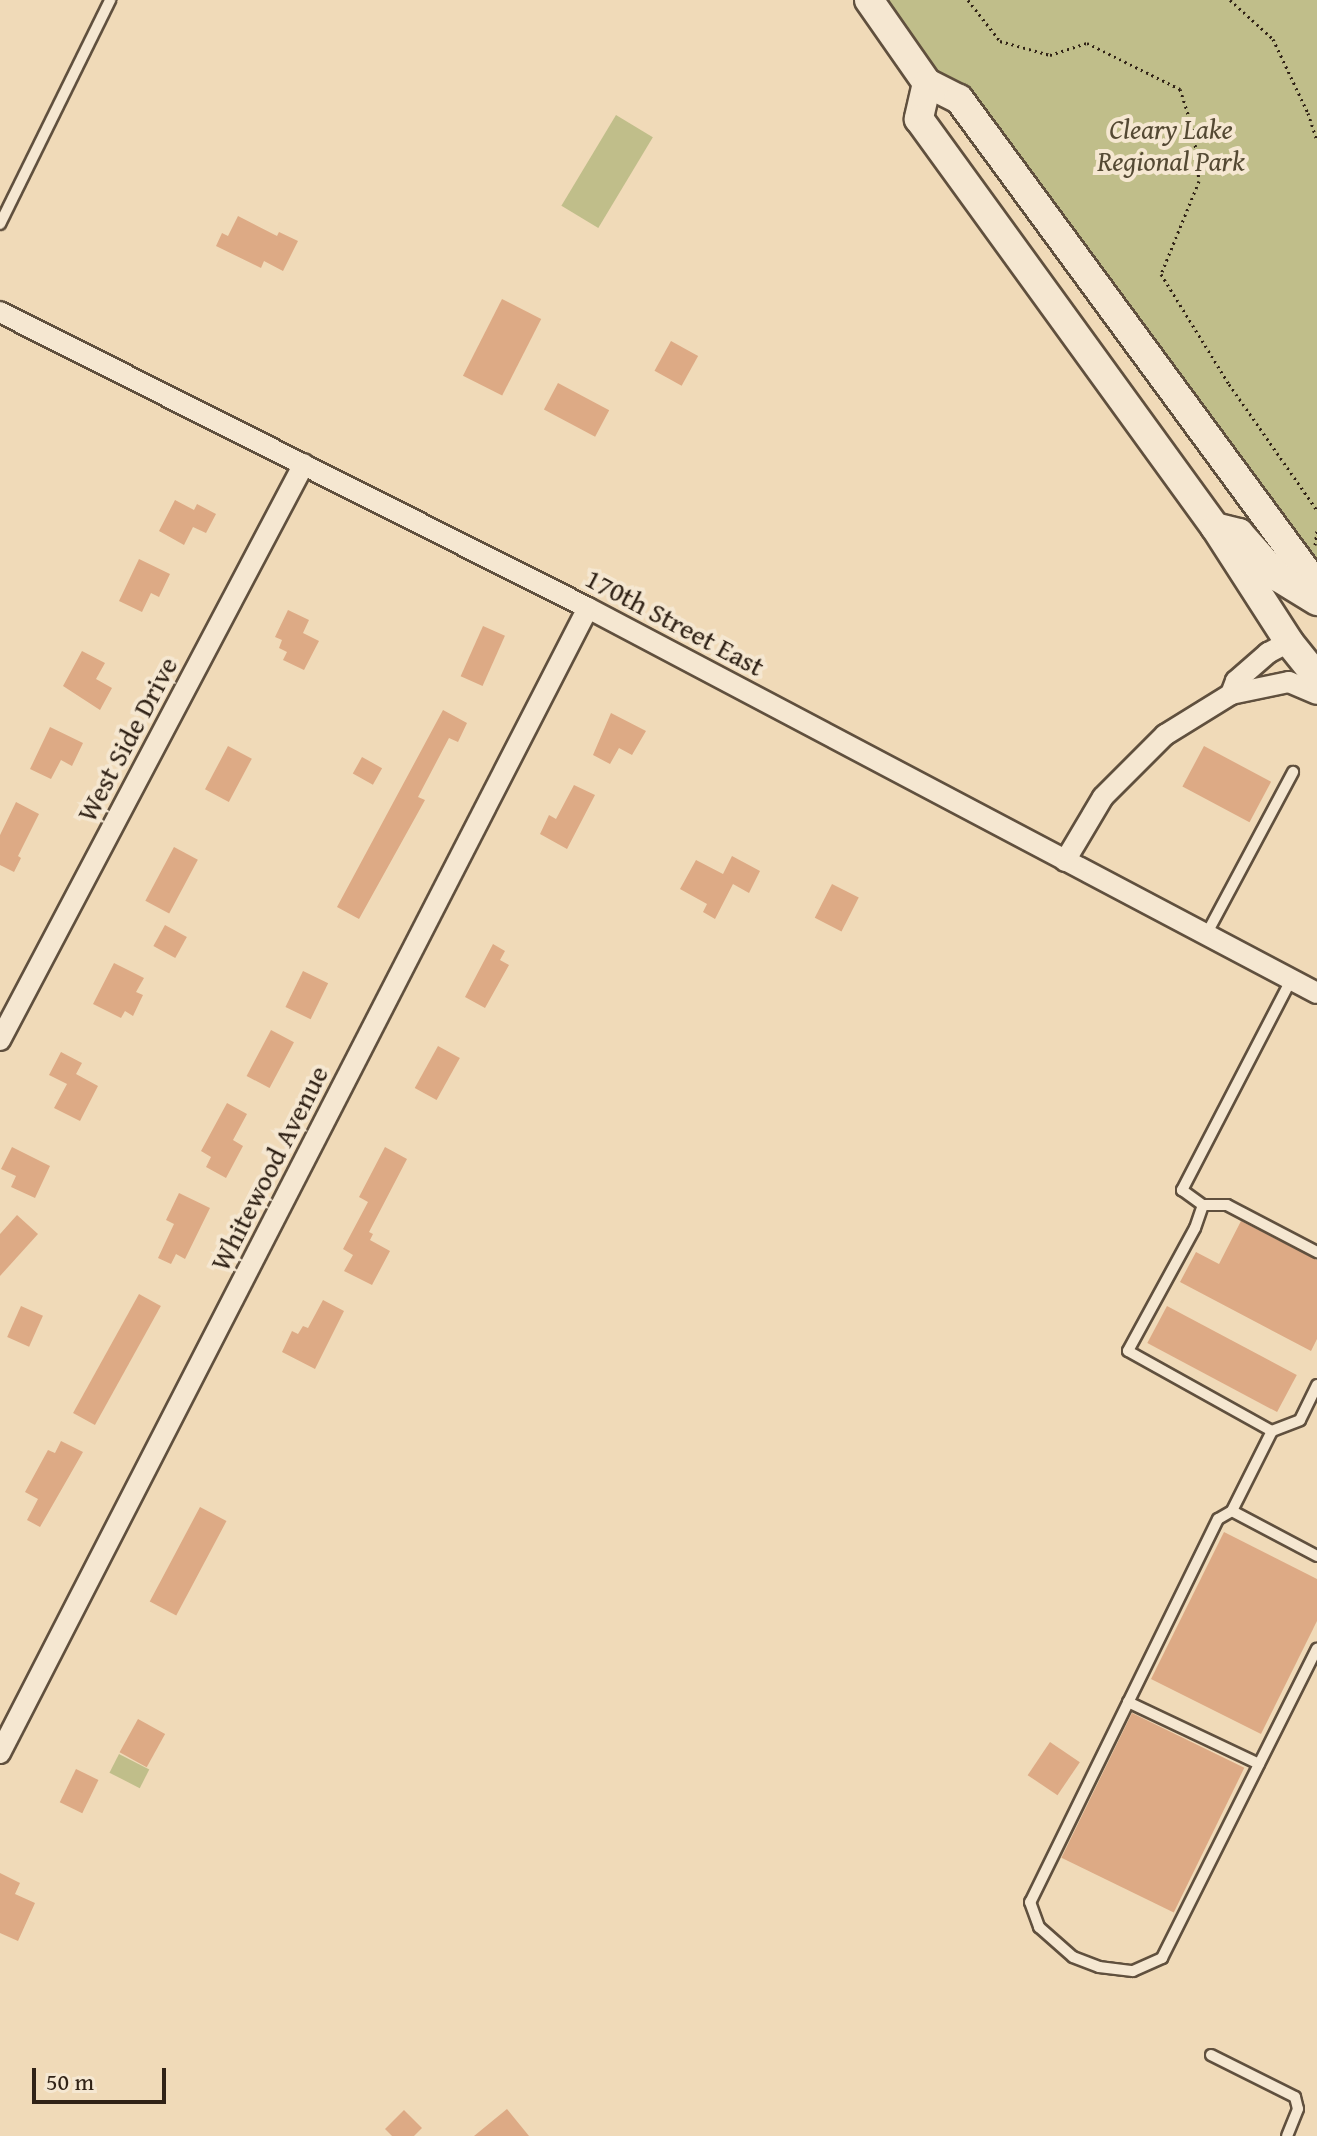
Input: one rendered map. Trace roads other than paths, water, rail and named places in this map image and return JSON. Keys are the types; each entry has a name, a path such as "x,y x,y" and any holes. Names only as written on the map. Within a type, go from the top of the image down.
{"main road":[{"path":"869,0 927,83 959,99 1316,587"},
{"path":"927,83 919,119 1215,527 1289,642 1317,677"},
{"path":"1215,527 1239,533 1278,577 1316,587"},
{"path":"1289,642 1300,640 1317,648"}],"street":[{"name":"170th Street East","path":"0,312 588,608 1317,993"},
{"name":"West Side Drive","path":"0,1040 304,464"},
{"name":"Whitewood Avenue","path":"0,1753 588,608"},
{"path":"1231,694 1236,681 1268,653 1289,642"},
{"path":"1065,861 1103,797 1165,735 1231,694 1289,682 1317,694"}],"lane":[{"path":"0,224 110,0"},
{"path":"1206,935 1293,772"},
{"path":"1291,980 1182,1190 1203,1205 1227,1205 1317,1252"},
{"path":"1203,1205 1195,1228 1128,1351 1272,1431"},
{"path":"1317,1385 1300,1420 1272,1431 1232,1511 1218,1519 1030,1902 1039,1927 1073,1957 1099,1967 1133,1971 1162,1958 1317,1649"},
{"path":"1232,1511 1317,1556"},
{"path":"1128,1702 1259,1764"},
{"path":"1211,2055 1295,2097 1298,2109 1287,2136"}],"park label":[{"name":"Cleary Lake Regional Park","path":"1171,145"}]}
